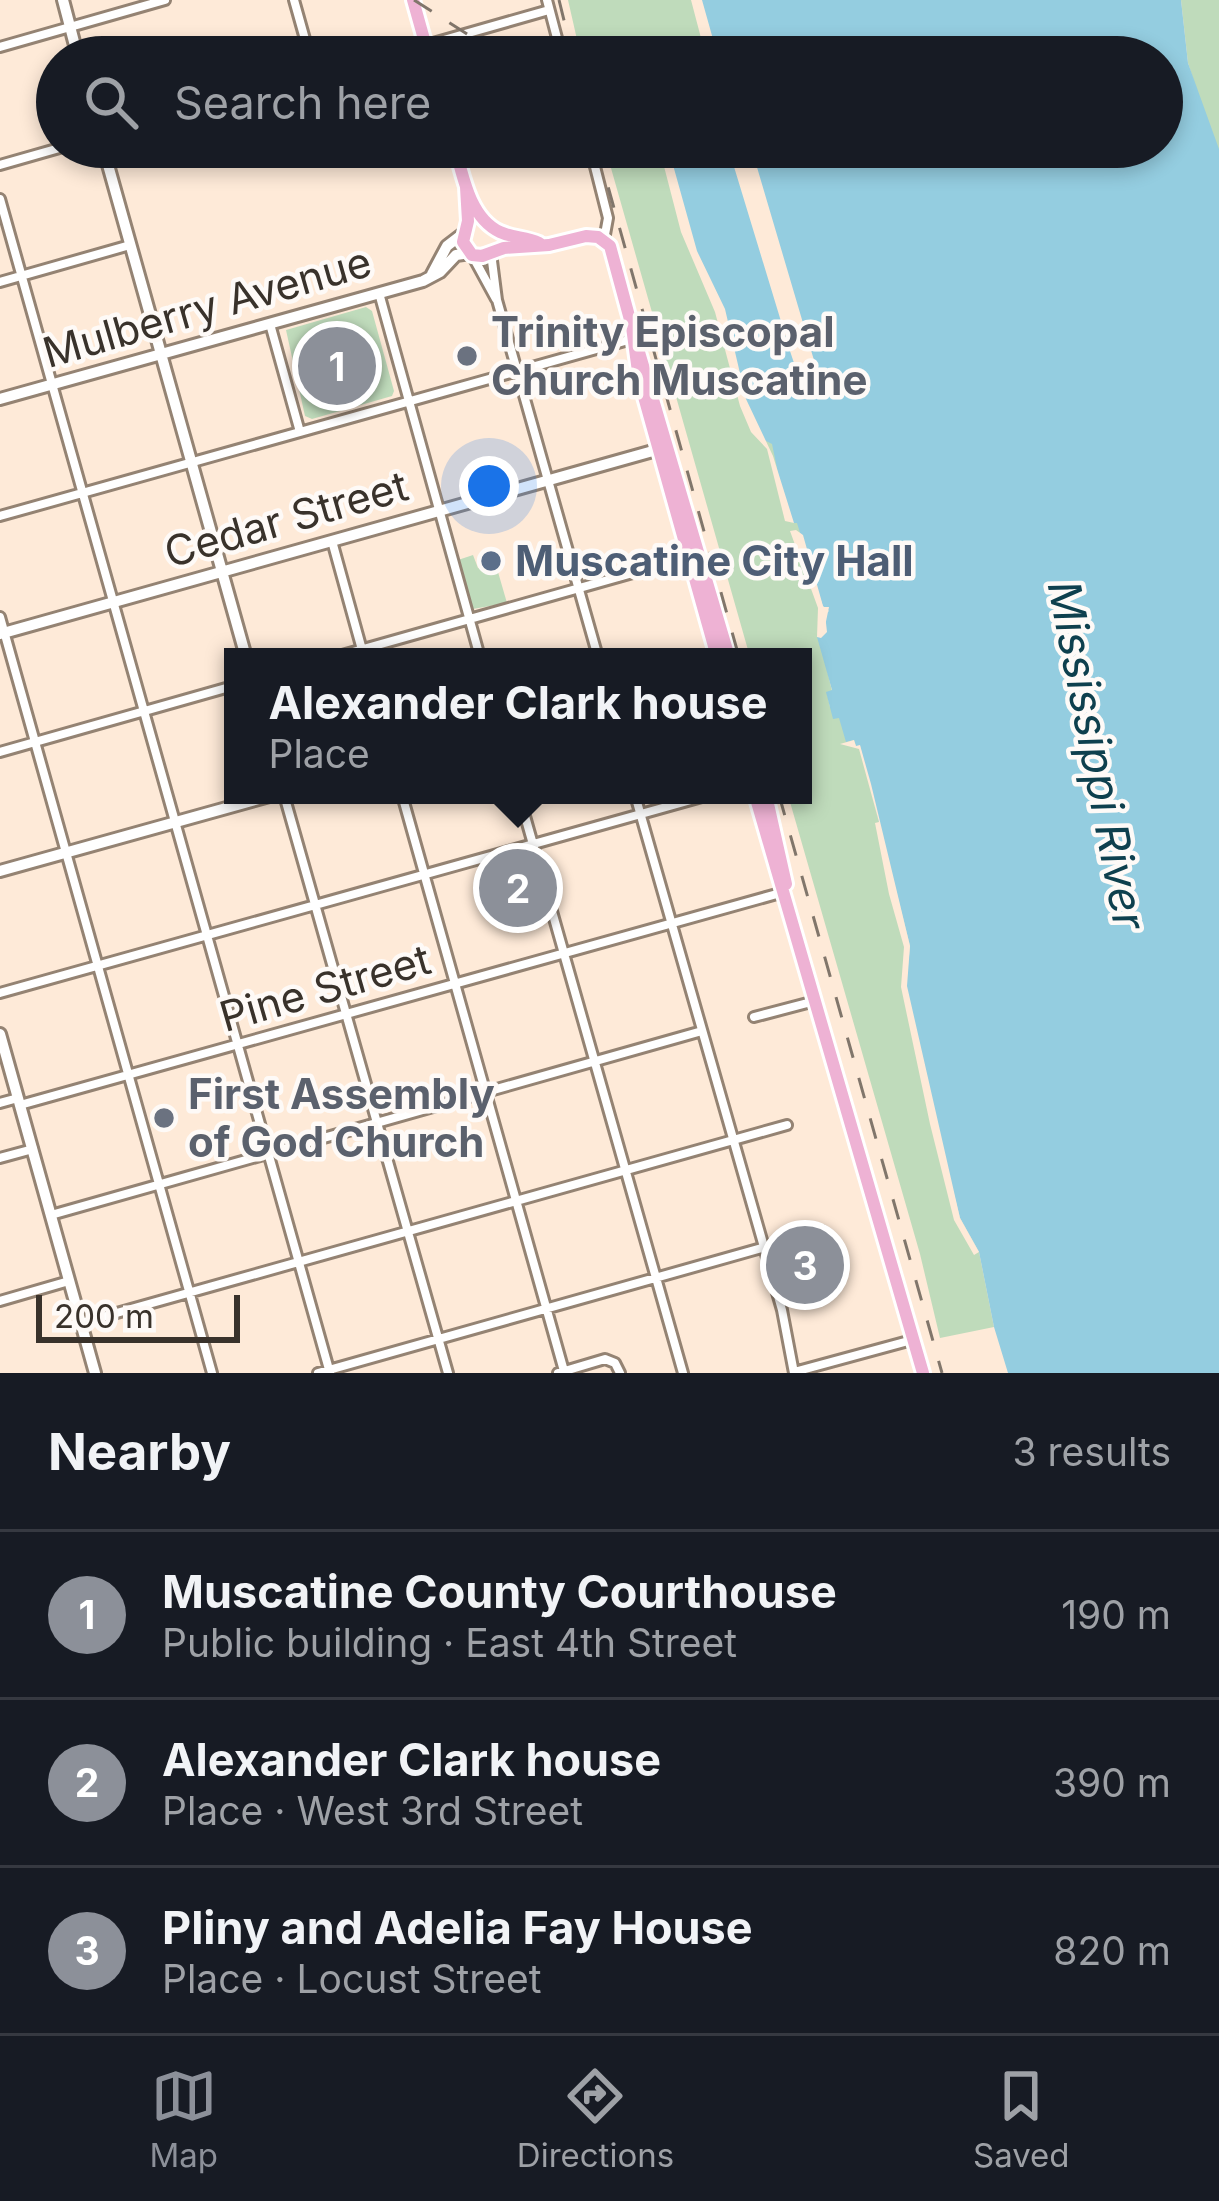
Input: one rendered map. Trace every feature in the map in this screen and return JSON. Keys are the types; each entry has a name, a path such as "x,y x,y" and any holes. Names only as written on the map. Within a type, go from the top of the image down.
{"main road":[{"path":"63,0 72,36"},
{"path":"413,0 424,36"},
{"path":"109,168 243,648"},
{"path":"460,168 466,188 497,238 492,251"},
{"path":"466,188 463,242 471,254 586,236 604,240 616,261 639,379 726,648"},
{"path":"465,231 489,225 540,244"},
{"name":"Mulberry Avenue","path":"431,278 447,247 465,231"},
{"name":"Mulberry Avenue","path":"0,399 431,278 456,254 471,254"},
{"path":"634,339 715,648"},
{"name":"Cedar Street","path":"2,633 660,449"},
{"path":"0,871 242,804"},
{"path":"757,804 923,1373"},
{"path":"768,804 786,878 785,892"},
{"path":"0,1034 95,1373"}],"street":[{"path":"41,36 165,0"},
{"path":"294,0 304,36"},
{"path":"467,36 548,5 556,36"},
{"path":"0,47 36,37"},
{"path":"0,165 36,155"},
{"path":"595,168 608,218 604,240"},
{"path":"0,200 329,1371"},
{"path":"0,282 130,245"},
{"path":"492,251 497,300 595,648"},
{"path":"471,254 497,300"},
{"path":"379,293 477,648"},
{"path":"270,323 300,432"},
{"path":"0,516 634,339"},
{"path":"332,541 362,648"},
{"path":"379,648 694,556"},
{"path":"0,617 212,1373"},
{"path":"0,752 224,689"},
{"path":"287,804 448,1373"},
{"path":"405,804 561,1372 605,1359 615,1363 620,1373"},
{"path":"521,804 683,1373"},
{"path":"637,804 782,1310 794,1373 914,1340"},
{"path":"0,993 676,804"},
{"name":"Pine Street","path":"0,1103 129,1075 785,892"},
{"path":"754,1017 816,1000"},
{"path":"51,1215 702,1031"},
{"path":"81,1323 787,1125"},
{"path":"0,1158 33,1149"},
{"path":"318,1373 822,1231"},
{"path":"0,1301 69,1281"}],"green space":[{"path":"568,0 697,0 706,36 576,36"},
{"path":"1181,0 1219,0 1219,159 1188,63"},
{"path":"611,168 673,168 773,425 794,521 814,527 830,707 842,705 860,745 876,803 910,946 907,986 936,1123 960,1218 979,1252 994,1327 940,1338 791,804 812,804 812,648 747,648"},
{"path":"366,307 372,311 392,396 312,419 305,416 286,330"},
{"path":"473,555 478,568 498,572 507,603 473,609 458,560"}],"water":[{"name":"Mississippi River","path":"697,0 1181,0 1188,63 1219,149 1219,1373 1008,1373 979,1252 960,1218 936,1123 906,986 910,946 860,746 854,740 846,742 826,692 832,690 817,637 824,631 829,607 823,607 797,523 784,502 772,444 764,440 746,404 721,310 700,266 671,168 1183,168 1183,36 706,36"}],"pier":[{"path":"691,0 702,0 712,36 700,36"},
{"path":"664,168 674,168 697,251 725,309 746,399 773,456 794,523 785,521 767,449 751,432 740,406 715,312 681,232"},
{"path":"734,168 757,168 816,367 816,377 807,386 799,378"},
{"path":"790,531 803,535 823,606 829,611 825,614 827,632 821,638 817,637 818,608"},
{"path":"854,740 860,745 871,784 910,946 907,986 960,1218 979,1252 974,1255 954,1220 930,1124 901,987 904,947 889,894 875,823 879,822 859,749 840,744"}],"railway":[{"path":"414,0 470,36"},
{"path":"559,0 568,36"},
{"path":"603,168 736,648"},
{"path":"782,804 942,1373"}],"place":[{"name":"Trinity Episcopal Church Muscatine","path":"467,356"},
{"name":"Muscatine County Courthouse","path":"337,366"},
{"name":"Muscatine City Hall","path":"491,561"},
{"name":"Alexander Clark house","path":"518,888"},
{"name":"First Assembly of God Church","path":"164,1118"},
{"name":"Pliny and Adelia Fay House","path":"805,1265"}]}
